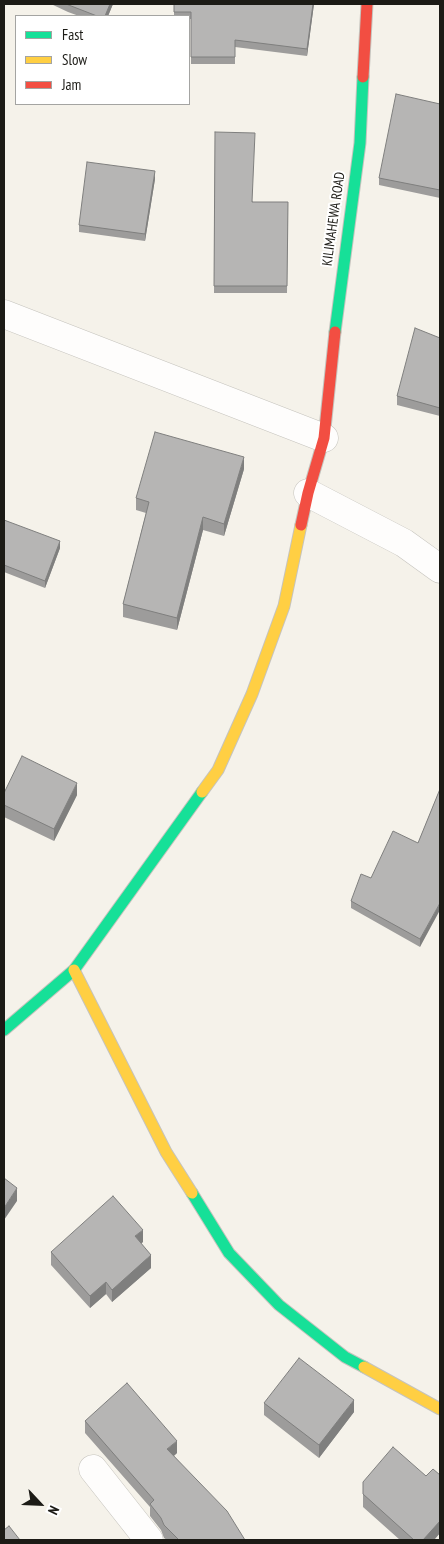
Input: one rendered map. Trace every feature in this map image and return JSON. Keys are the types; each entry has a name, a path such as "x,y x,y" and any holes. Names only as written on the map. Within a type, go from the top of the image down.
{"street":[{"name":"KILIMAHEWA ROAD","path":"4,1030 74,970 218,770 252,694 284,606 308,494 324,438 338,306 360,143 367,4"},
{"path":"4,314 324,438"},
{"path":"308,494 404,543 440,570"},
{"path":"74,970 166,1152 229,1253 279,1305 344,1357 440,1409"},
{"path":"93,1469 149,1540"}],"building":[{"path":"66,4 110,4 105,15 94,15"},
{"path":"174,4 313,4 307,49 235,40 235,57 191,57 191,12 174,12"},
{"path":"396,94 440,104 440,190 379,178"},
{"path":"215,132 255,133 252,202 288,202 287,286 214,286"},
{"path":"87,162 155,171 145,234 79,225"},
{"path":"415,328 440,338 440,408 397,396"},
{"path":"155,432 244,457 224,524 203,517 177,618 123,604 149,502 136,498"},
{"path":"4,520 60,541 45,581 4,565"},
{"path":"22,756 77,783 54,829 4,805 4,793"},
{"path":"440,789 440,903 420,939 351,901 361,874 371,878 393,831 418,843"},
{"path":"4,1178 17,1188 4,1208"},
{"path":"113,1196 143,1230 135,1236 151,1255 112,1290 106,1282 90,1296 51,1252"},
{"path":"299,1358 354,1400 319,1445 264,1403"},
{"path":"127,1383 177,1441 167,1449 227,1511 245,1540 179,1540 164,1525 150,1504 154,1500 85,1421"},
{"path":"393,1447 426,1476 433,1469 440,1475 440,1521 423,1540 414,1540 363,1494 363,1482"},
{"path":"9,1526 20,1540 4,1540 4,1530"}],"traffic: fast":[{"path":"335,332 360,143 363,77"},
{"path":"4,1030 74,970 202,792"},
{"path":"192,1193 229,1253 279,1305 345,1357 364,1367"}],"traffic: slow":[{"path":"202,792 218,770 252,694 284,606 301,525"},
{"path":"74,970 166,1152 192,1193"},
{"path":"364,1367 440,1409"}],"traffic: jam":[{"path":"363,77 367,4"},
{"path":"301,525 324,438 335,332"}]}
